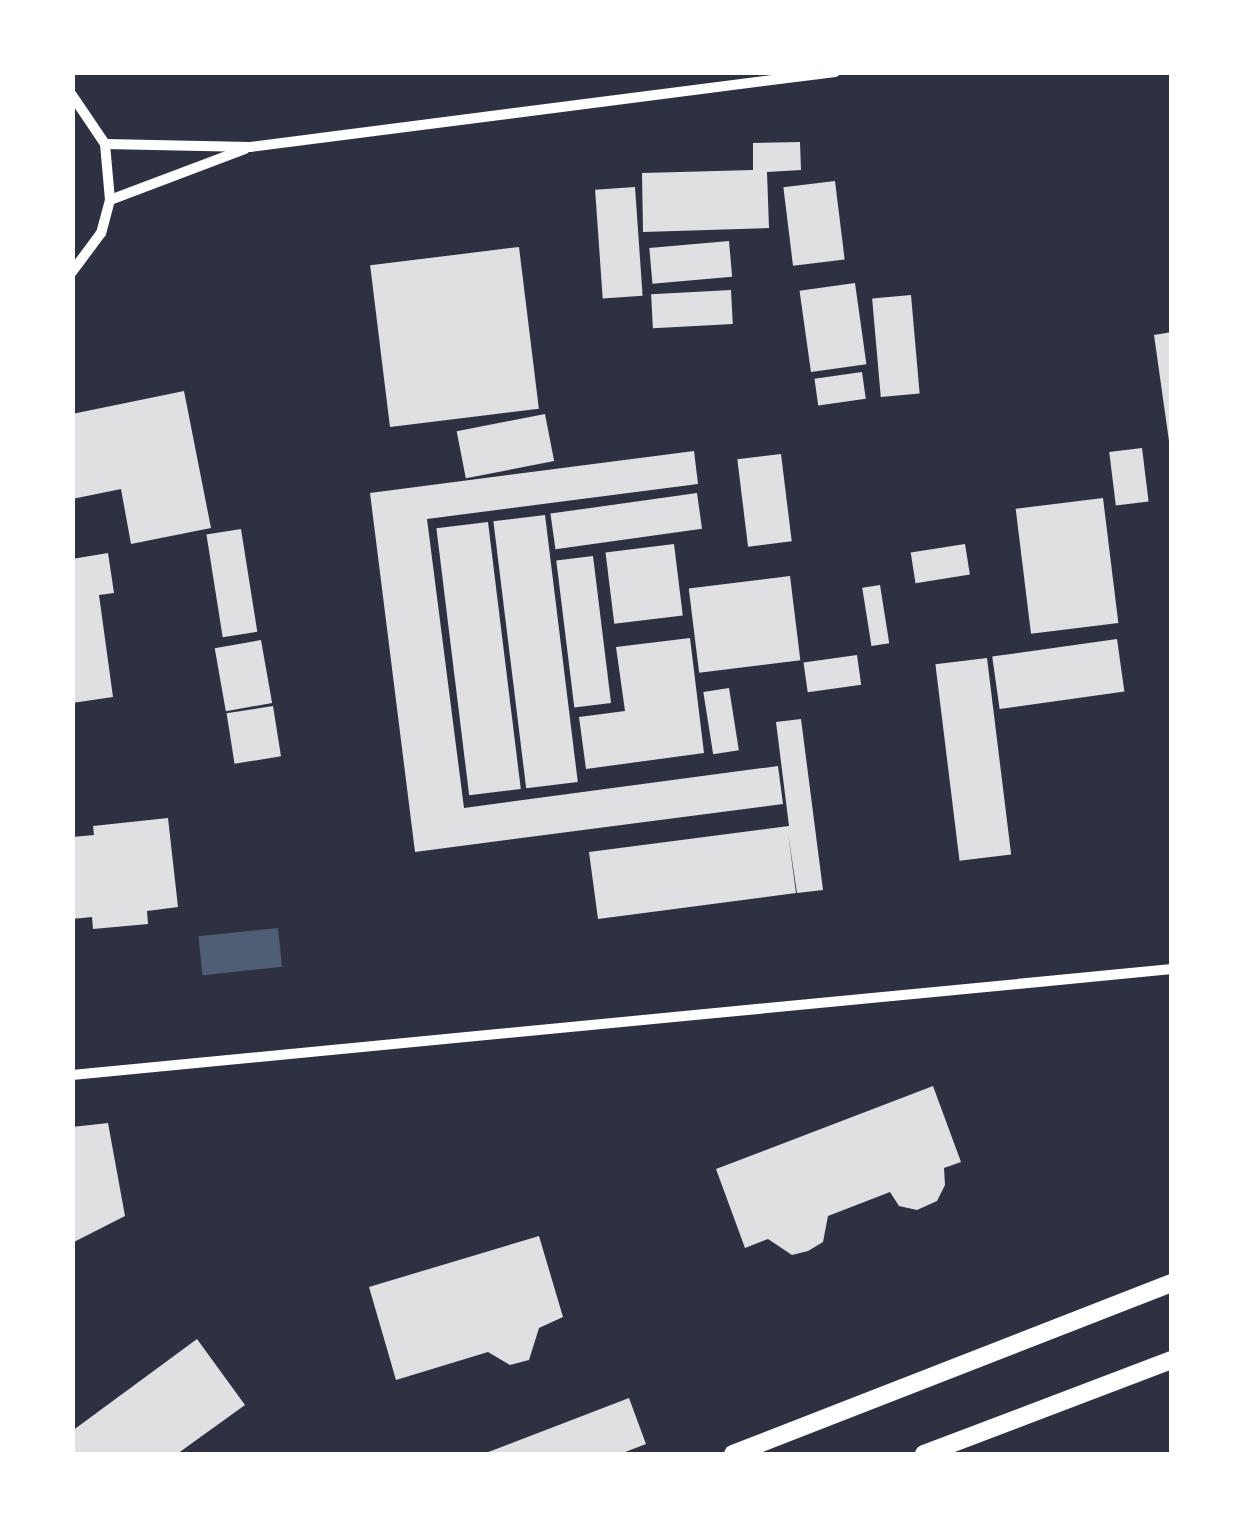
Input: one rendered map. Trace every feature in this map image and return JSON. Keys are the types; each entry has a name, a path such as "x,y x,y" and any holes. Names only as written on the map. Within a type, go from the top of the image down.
{"street":[{"path":"105,144 250,147 835,72"},
{"path":"72,94 105,144 110,200 101,233 72,272"},
{"path":"110,200 250,147"},
{"path":"72,1075 1172,969"},
{"path":"732,1454 1172,1283"},
{"path":"924,1454 1172,1360"}],"water":[{"path":"278,928 282,967 203,975 198,936"}],"building":[{"path":"800,142 801,170 767,172 769,228 643,232 642,173 753,170 753,143"},
{"path":"835,181 845,259 793,266 783,187"},
{"path":"635,187 643,296 603,299 595,190"},
{"path":"729,241 732,277 652,284 649,248"},
{"path":"519,247 539,409 390,427 370,265"},
{"path":"855,283 866,364 811,372 800,291"},
{"path":"731,290 733,324 653,328 651,294"},
{"path":"911,295 920,394 881,397 872,298"},
{"path":"1172,332 1172,441 1169,441 1154,335"},
{"path":"862,372 866,399 818,405 814,379"},
{"path":"184,391 211,528 131,544 121,489 72,499 72,414"},
{"path":"545,414 554,461 466,478 457,431"},
{"path":"1142,448 1149,502 1116,506 1109,452"},
{"path":"694,451 698,484 427,519 464,808 778,766 783,804 415,852 370,493"},
{"path":"781,454 792,541 748,547 737,459"},
{"path":"697,493 702,529 555,549 550,514"},
{"path":"1103,498 1118,623 1031,634 1016,509"},
{"path":"545,515 578,782 526,788 493,521"},
{"path":"488,522 521,789 469,795 436,528"},
{"path":"241,529 257,632 223,637 206,534"},
{"path":"674,544 683,615 614,624 606,552"},
{"path":"965,544 970,575 916,583 911,553"},
{"path":"108,553 114,593 99,595 113,697 72,703 72,559"},
{"path":"593,556 611,703 574,707 556,561"},
{"path":"790,576 800,660 699,673 689,588"},
{"path":"880,585 889,643 871,646 862,588"},
{"path":"690,638 704,753 586,769 579,717 625,711 616,647"},
{"path":"1117,639 1124,691 1000,709 992,657"},
{"path":"261,640 272,703 226,711 215,648"},
{"path":"857,655 861,685 808,692 804,663"},
{"path":"987,658 1011,855 960,861 935,664"},
{"path":"729,688 739,750 713,754 703,692"},
{"path":"273,706 281,756 235,764 227,713"},
{"path":"801,719 823,890 797,893 788,833 796,893 598,919 589,852 789,826 776,722"},
{"path":"168,818 178,907 147,911 148,924 93,929 92,917 72,919 72,837 94,835 93,826"},
{"path":"933,1086 961,1162 944,1168 945,1185 937,1201 917,1210 899,1206 890,1192 828,1216 823,1242 808,1251 792,1255 768,1239 745,1248 716,1169"},
{"path":"108,1123 125,1216 72,1243 72,1127"},
{"path":"539,1236 563,1317 539,1328 529,1360 510,1365 488,1352 396,1380 369,1287"},
{"path":"197,1339 245,1405 177,1454 72,1454 72,1431"},
{"path":"629,1398 646,1444 620,1454 483,1454"}]}
